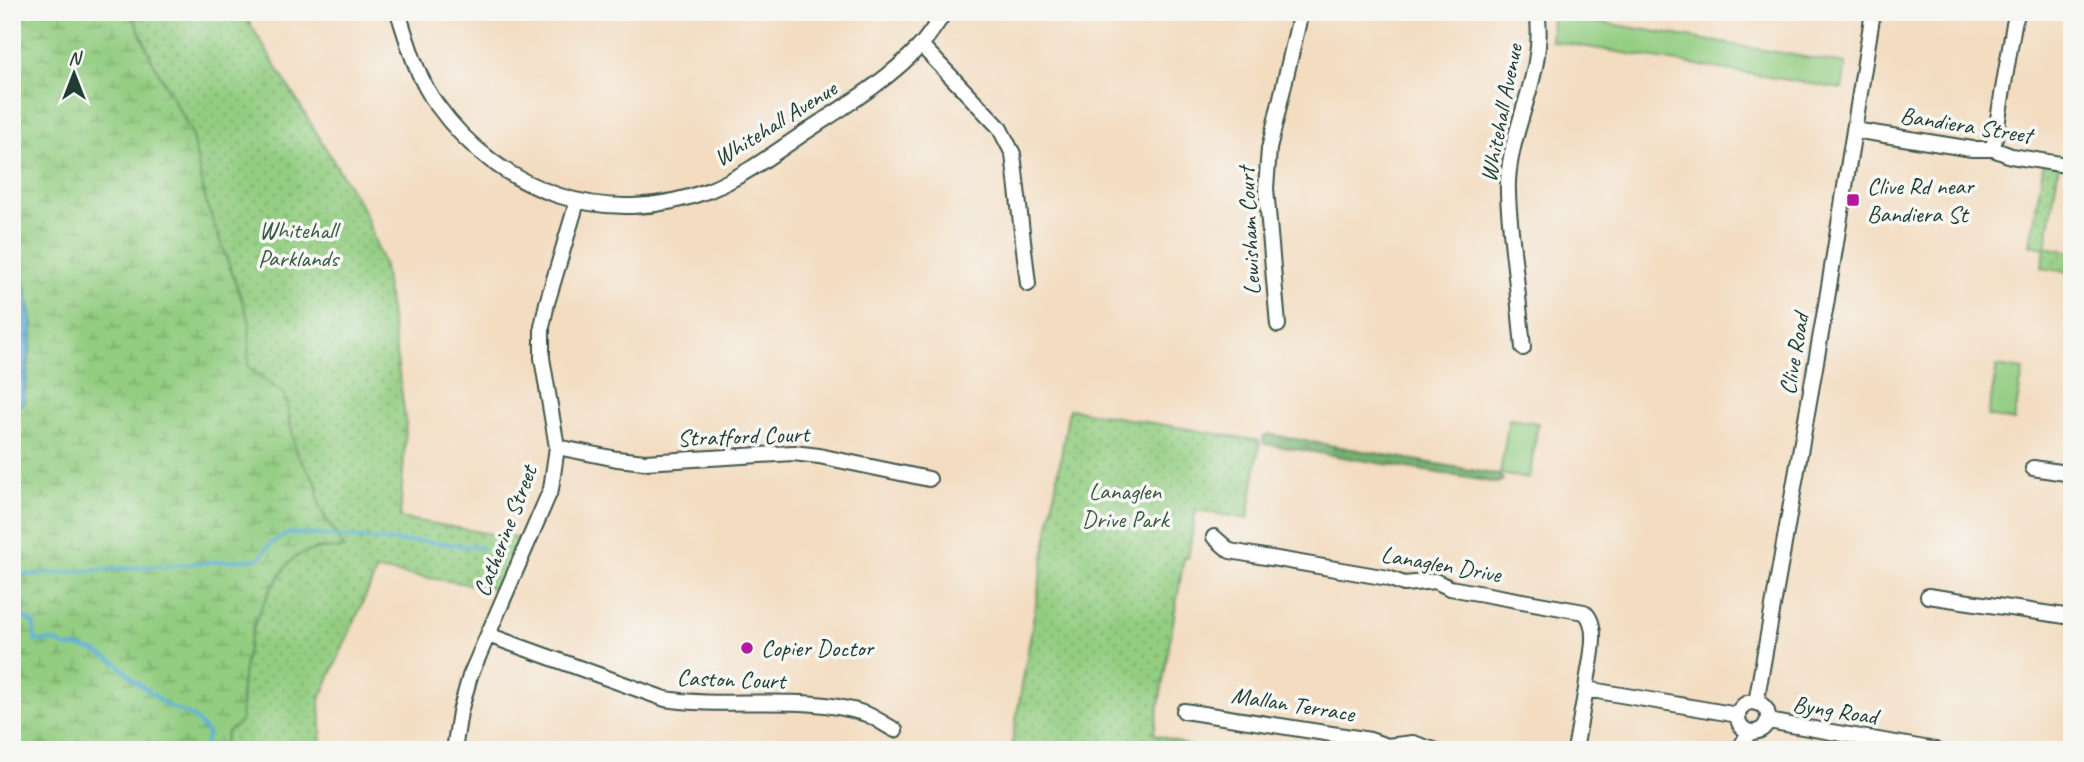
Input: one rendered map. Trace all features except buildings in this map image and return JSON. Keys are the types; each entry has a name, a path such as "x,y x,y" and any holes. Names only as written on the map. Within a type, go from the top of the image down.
{"street":[{"name":"Whitehall Avenue","path":"398,12 419,72 436,104 463,137 503,171 540,190 577,202 617,205 671,202 710,190 742,174 867,91 921,46 945,12"},
{"name":"Lewisham Court","path":"1278,326 1266,188 1269,149 1301,12"},
{"name":"Whitehall Avenue","path":"1523,348 1509,217 1508,180 1535,66 1539,36 1537,12"},
{"name":"Clive Road","path":"1756,703 1824,316 1873,12"},
{"path":"1993,149 2018,12"},
{"path":"921,46 999,127 1013,154 1028,284"},
{"name":"Bandiera Street","path":"1854,130 1972,149 1993,149 2011,156 2072,166"},
{"name":"Catherine Street","path":"454,750 460,712 470,676 551,489 557,447 556,428 542,358 542,327 577,202"},
{"name":"Stratford Court","path":"557,447 645,462 793,453 929,479"},
{"path":"2033,468 2072,474"},
{"name":"Lanaglen Drive","path":"1214,537 1230,551 1388,578 1404,584 1435,581 1450,588 1584,612 1591,617 1594,631 1586,689"},
{"path":"1928,596 2072,617"},
{"name":"Caston Court","path":"488,635 665,699 696,704 805,704 836,707 867,715 895,730"},
{"path":"1575,750 1586,689 1738,715"},
{"path":"1739,750 1749,732 1763,729 1768,721 1765,707 1756,703 1743,707 1738,715 1740,724 1749,732"},
{"name":"Mallan Terrace","path":"1184,711 1370,740 1382,745 1413,743 1434,750"},
{"name":"Byng Road","path":"1768,721 1936,750"}],"green space":[{"path":"12,12 131,12 154,64 191,131 206,202 250,322 248,367 285,394 296,453 316,482 320,508 344,549 314,549 272,586 253,626 241,690 241,723 227,732 223,750 12,750 12,413 24,401 17,237 12,226"},
{"name":"Whitehall Parklands","path":"131,12 243,12 365,213 384,267 406,424 400,518 520,539 500,589 377,570 320,699 322,750 223,750 227,732 241,722 242,685 248,647 260,610 269,593 290,562 298,556 317,550 344,548 320,508 316,482 296,453 285,395 248,367 250,322 206,202 191,131 154,64"},
{"path":"1552,14 1846,64 1842,89 1551,41"},
{"path":"2044,161 2059,164 2046,247 2072,252 2072,273 2042,268 2045,248 2030,245"},
{"path":"1997,366 2023,370 2014,421 1988,416"},
{"name":"Lanaglen Drive Park","path":"1069,409 1260,441 1248,519 1196,510 1188,558 1184,558 1154,734 1193,747 1192,750 1011,750"},
{"path":"1509,419 1538,423 1529,479 1500,474"},
{"path":"1267,434 1499,475 1503,480 1497,483 1264,444 1263,437"}],"water":[{"path":"12,226 17,237 33,326 24,401 12,413"}],"waterway":[{"path":"12,576 259,559 271,543 290,533 421,541 483,548"},
{"path":"12,589 23,601 23,617 34,624 35,641 55,641 66,647 97,652 117,663 135,681 168,706 192,716 208,733 204,750"}],"place":[{"name":"Clive Rd near Bandiera St","path":"1853,200"},
{"name":"Copier Doctor","path":"747,648"}]}
